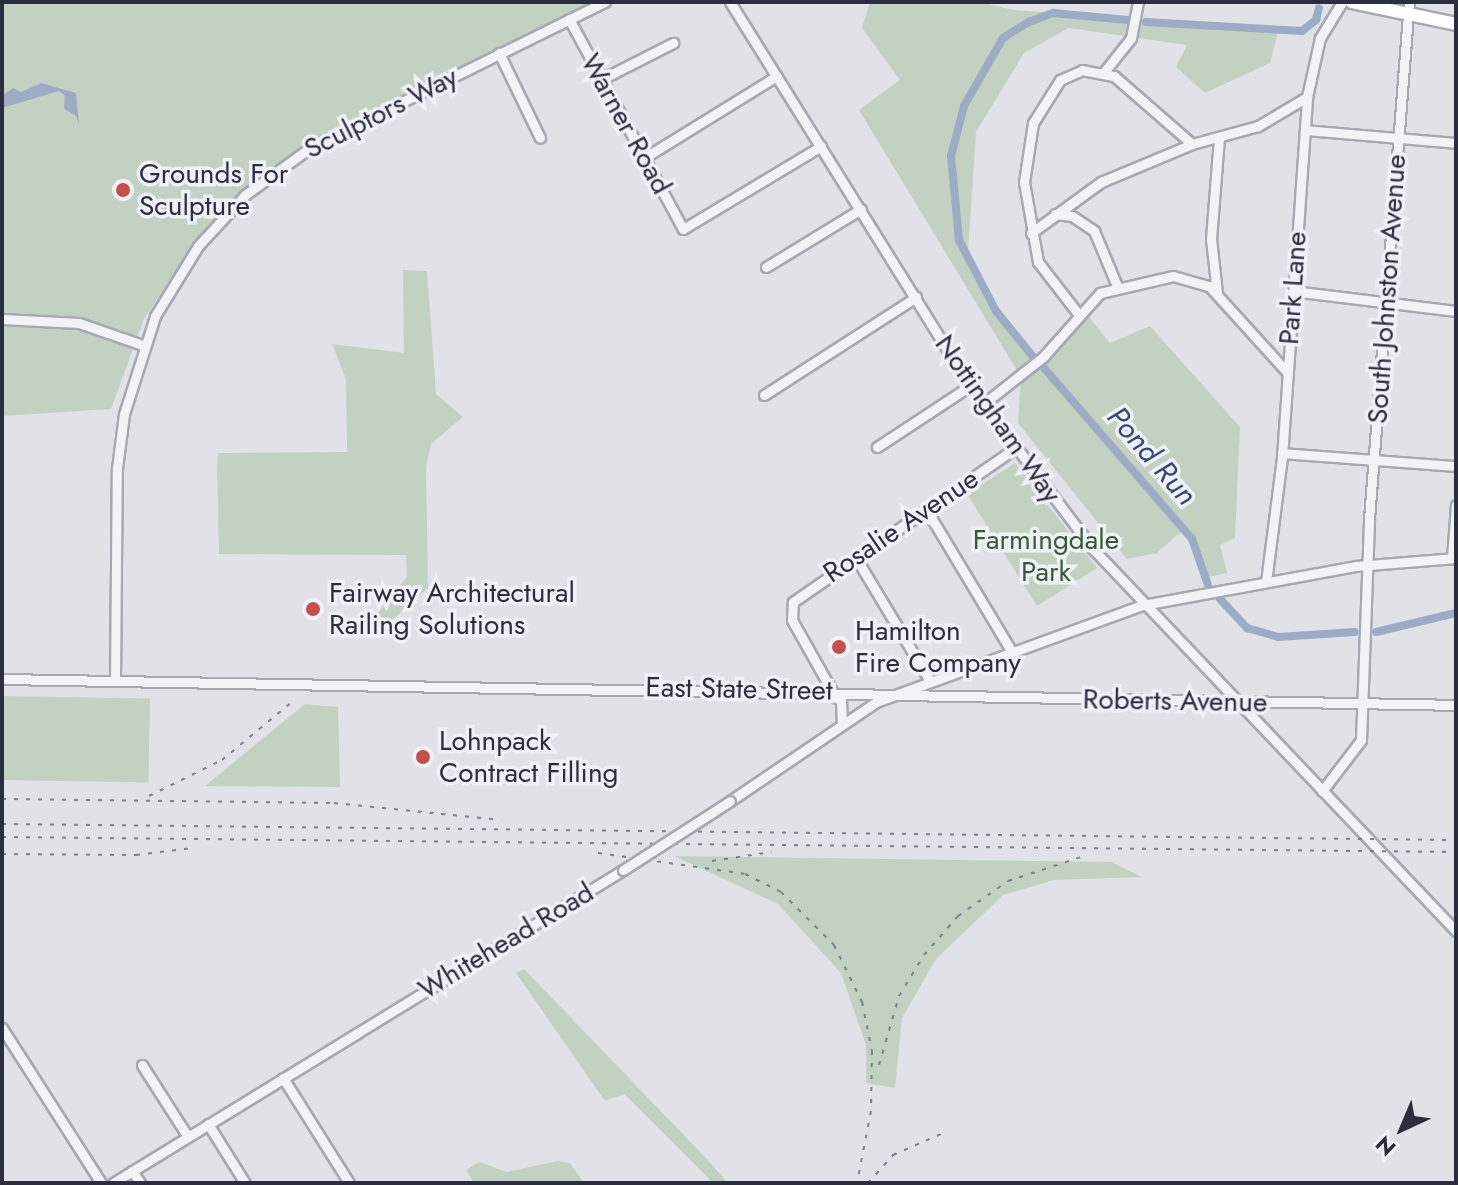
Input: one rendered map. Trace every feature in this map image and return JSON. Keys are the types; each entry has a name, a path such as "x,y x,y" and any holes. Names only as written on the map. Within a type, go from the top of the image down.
{"main road":[{"path":"1352,2 1408,8 1456,24"}],"street":[{"name":"Sculptors Way","path":"115,680 117,468 124,414 143,345 194,253 261,182 328,136 605,2"},
{"name":"Nottingham Way","path":"730,2 982,405 1015,448 1143,605 1456,931"},
{"path":"1104,72 1131,38 1138,2"},
{"name":"Park Lane","path":"1266,582 1282,453 1307,97 1320,38 1342,2"},
{"name":"South Johnston Avenue","path":"1322,791 1358,747 1363,702 1366,564 1408,8"},
{"name":"Warner Road","path":"569,19 683,229 821,146"},
{"path":"602,79 673,43"},
{"path":"499,53 540,138"},
{"path":"1079,315 1043,271 1031,233 1024,167 1039,110 1066,76 1104,72 1122,81 1192,144"},
{"path":"644,158 777,76"},
{"path":"1031,233 1123,171 1192,144 1258,126 1307,97"},
{"path":"1305,130 1456,143"},
{"path":"1217,293 1211,239 1219,137"},
{"path":"766,267 861,209"},
{"path":"1055,214 1081,219 1094,231 1117,286"},
{"path":"982,405 1043,357 1092,298 1117,286 1183,276 1217,293 1287,372"},
{"path":"1293,291 1456,311"},
{"path":"764,395 916,297"},
{"path":"2,319 79,323 143,345"},
{"path":"877,447 970,386"},
{"name":"Rosalie Avenue","path":"827,691 792,620 791,608 801,594 1015,448"},
{"path":"1282,453 1456,466"},
{"path":"1454,558 1456,505"},
{"path":"926,509 1012,652"},
{"path":"856,558 930,681"},
{"name":"East State Street","path":"2,679 895,693 1143,605 1366,564 1454,558"},
{"path":"827,691 841,700 842,725"},
{"name":"Roberts Avenue","path":"895,693 1456,705"},
{"name":"Whitehead Road","path":"113,1183 623,870 895,693"},
{"path":"2,1028 101,1183"},
{"path":"142,1065 188,1137"},
{"path":"283,1078 349,1183"},
{"path":"208,1124 245,1183"},
{"path":"132,1171 140,1183"}],"green space":[{"name":"Grounds For Sculpture","path":"2,2 592,2 305,144 254,180 199,236 144,319 111,409 2,416"},
{"path":"870,2 978,2 1014,10 1279,28 1270,63 1205,93 1176,67 1187,45 1069,28 1024,53 976,132 968,252 999,318 1041,361 1085,312 1110,343 1150,326 1240,427 1235,538 1220,545 1227,573 1204,578 1186,527 1157,553 1127,559 1018,423 1021,377 859,110 900,80 862,28"},
{"path":"403,270 427,271 436,394 463,417 431,444 426,468 428,588 384,627 363,630 407,577 406,555 219,554 218,453 347,452 346,379 332,344 404,353"},
{"name":"Farmingdale Park","path":"1015,463 1097,568 1037,606 967,494"},
{"path":"2,696 150,699 149,783 2,780"},
{"path":"305,704 338,707 340,787 205,786"},
{"path":"674,856 1111,862 1142,877 1054,880 1003,895 936,959 902,1018 895,1088 866,1083 866,1045 841,973 778,904"},
{"path":"524,969 728,1183 713,1183 624,1094 605,1101 516,973"},
{"path":"558,1161 570,1163 584,1183 474,1183 466,1170 479,1162 507,1172"}],"water":[{"path":"41,83 76,93 79,125 76,116 64,109 65,96 59,91 2,108 2,96 13,88 21,92"}],"waterway":[{"path":"1146,22 1302,31 1316,20 1319,8"},
{"name":"Pond Run","path":"1035,359 996,311 959,240 951,156 964,106 1003,38 1029,22 1053,13 1128,20"},
{"name":"Pond Run","path":"1044,368 1192,539 1208,585"},
{"name":"Pond Run","path":"1220,599 1247,628 1278,637 1355,632"},
{"name":"Pond Run","path":"1376,632 1456,613"}],"railway":[{"path":"149,796 222,760 293,701"},
{"path":"2,799 334,803 501,820"},
{"path":"2,824 1456,840"},
{"path":"2,837 1456,852"},
{"path":"2,854 136,855 193,848"},
{"path":"712,861 771,852"},
{"path":"598,853 745,874 781,892 834,945 862,1002 872,1051 871,1111 857,1183"},
{"path":"879,1065 899,996 924,955 958,916 1008,881 1087,855"},
{"path":"868,1183 893,1155 941,1134"}],"place":[{"name":"Grounds For Sculpture","path":"123,190"},
{"name":"Fairway Architectural Railing Solutions","path":"313,609"},
{"name":"Hamilton Fire Company","path":"839,647"},
{"name":"Lohnpack Contract Filling","path":"423,757"}]}
